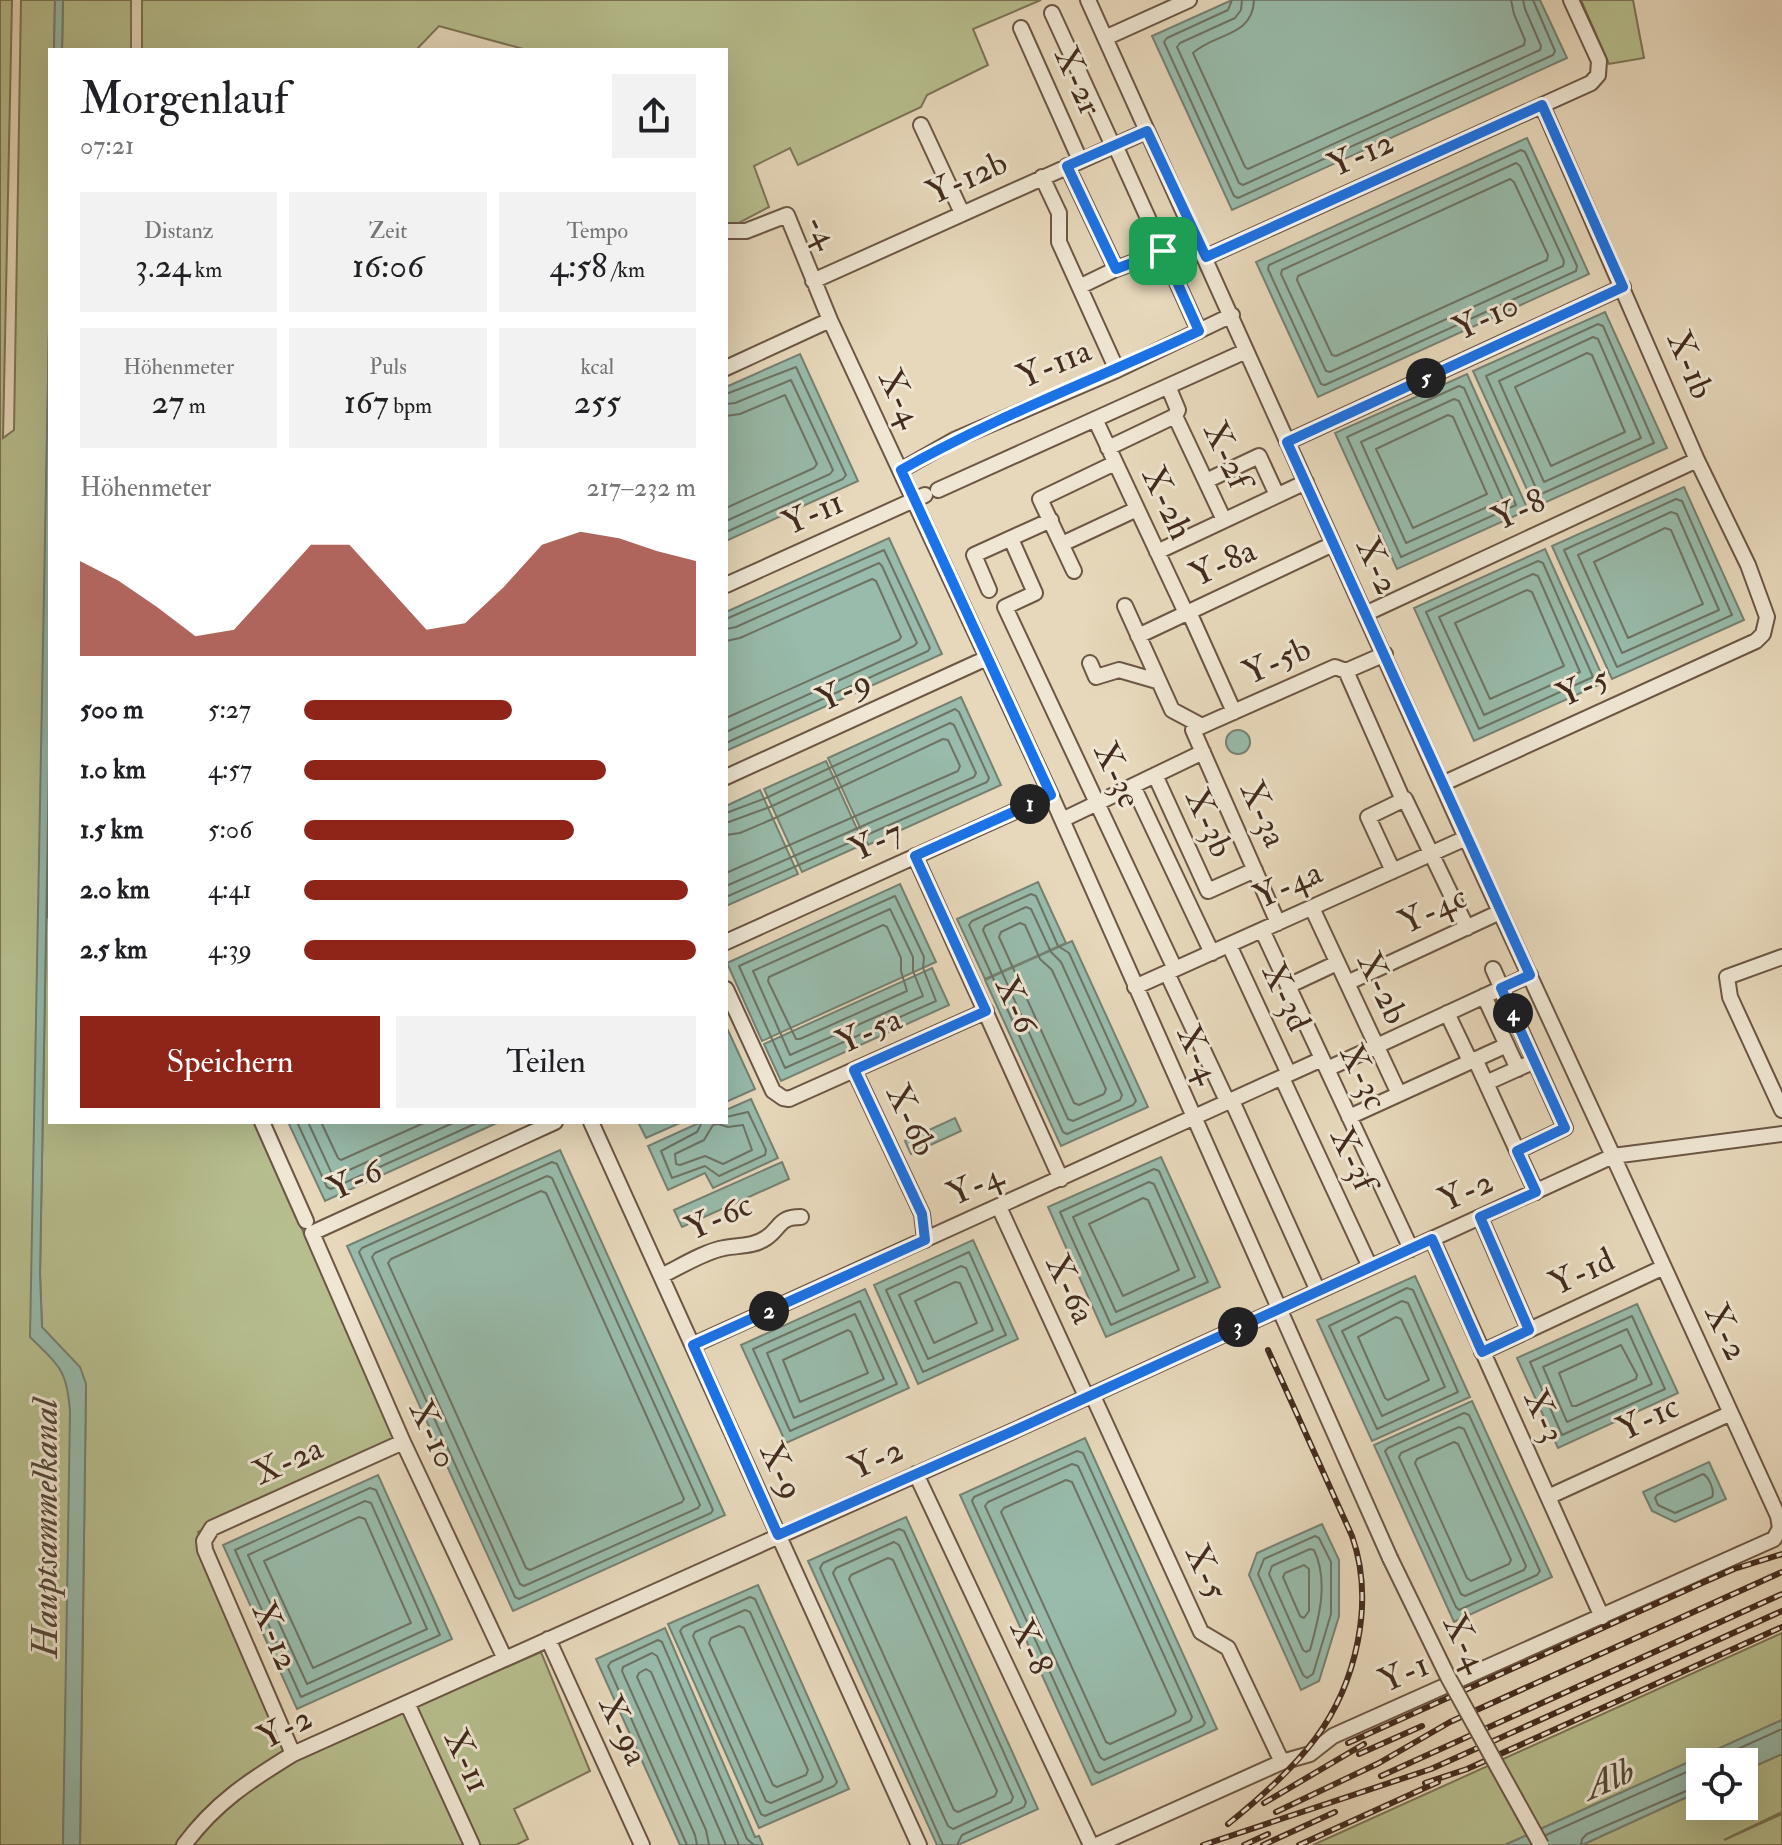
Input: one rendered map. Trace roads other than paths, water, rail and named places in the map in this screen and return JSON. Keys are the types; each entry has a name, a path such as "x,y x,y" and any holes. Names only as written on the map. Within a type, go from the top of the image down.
{"street":[{"name":"X-2","path":"1088,0 1466,838 1779,1517"},
{"path":"1105,38 1189,0"},
{"name":"Y-12","path":"1206,257 1591,83 1599,70 1599,61 1571,0"},
{"path":"1052,13 1199,331"},
{"name":"X-2r","path":"1021,28 1116,269"},
{"name":"X-1b","path":"1542,105 1697,460 1748,565 1767,617 1763,634 1750,644"},
{"path":"921,125 962,213"},
{"name":"Y-12b","path":"813,281 1147,131"},
{"path":"1042,177 1059,213 1059,242 1117,370"},
{"name":"-4","path":"728,231 746,231 787,215 813,281"},
{"path":"1081,286 1163,251"},
{"name":"X-4","path":"813,281 901,470 926,495 987,658 1051,795 1390,1558 1448,1677 1541,1845"},
{"name":"Y-10","path":"1287,442 1623,287"},
{"name":"Y-11a","path":"901,470 954,440 1117,370 1232,315"},
{"path":"728,367 830,320"},
{"name":"Y-11","path":"728,584 1246,351"},
{"name":"X-2f","path":"1108,448 1175,416 1178,410 1168,386"},
{"name":"X-2f","path":"1175,416 1224,520"},
{"name":"X-2h","path":"1095,419 1234,712"},
{"path":"1206,481 1259,456 1277,495"},
{"name":"Y-8","path":"1365,614 1697,460"},
{"path":"1074,571 1040,499 1115,463"},
{"path":"1157,552 1306,482"},
{"path":"1062,544 1137,509"},
{"path":"989,590 974,555 1051,520"},
{"name":"X-3e","path":"1011,539 1035,593 1005,607 1318,1291"},
{"name":"Y-8a","path":"1138,636 1333,544"},
{"path":"1125,606 1172,710 1197,728"},
{"name":"Y-5","path":"1442,784 1750,644"},
{"name":"Y-5b","path":"1197,728 1335,667 1346,671 1385,654"},
{"name":"Y-9","path":"728,776 987,658"},
{"path":"1090,663 1096,677 1119,670 1157,681"},
{"path":"1346,671 1403,800 1467,928"},
{"name":"X-3a","path":"1197,728 1203,752 1278,923"},
{"path":"1062,820 1203,752"},
{"name":"X-3b","path":"1155,775 1208,891 1255,870"},
{"path":"1133,786 1212,953"},
{"name":"Y-7","path":"728,941 1051,795"},
{"path":"1393,871 1368,817 1403,800"},
{"name":"Y-4a","path":"1135,987 1466,838"},
{"name":"X-6","path":"915,856 1061,1179"},
{"name":"X-2b","path":"1312,908 1399,1094"},
{"name":"Y-4c","path":"1347,983 1500,912"},
{"name":"X-3c","path":"1262,930 1411,1249"},
{"name":"X-3d","path":"1229,945 1286,1076"},
{"path":"1782,957 1727,977 1730,997 1782,1110"},
{"path":"1288,986 1337,963"},
{"path":"1493,969 1565,1128 1517,1151"},
{"path":"1194,1118 1286,1076 1376,1046 1530,975"},
{"name":"Y-5a","path":"728,993 769,1085 777,1095 794,1098 986,1011"},
{"path":"1484,996 1518,1069"},
{"path":"1447,1013 1486,1083 1536,1192"},
{"path":"1349,1117 1507,1045"},
{"path":"1486,1083 1535,1061"},
{"name":"X-6b","path":"854,1070 922,1214 925,1240"},
{"name":"X-3f","path":"1286,1076 1370,1267"},
{"name":"Y-4","path":"693,1345 1194,1118"},
{"name":"X-10","path":"263,1124 403,1442 505,1659"},
{"name":"Y-6","path":"309,1227 550,1124"},
{"name":"X-9","path":"592,1124 919,1845"},
{"path":"1613,1156 1782,1134"},
{"name":"Y-2","path":"184,1845 240,1786 293,1754 1613,1156"},
{"name":"X-6a","path":"999,1207 1089,1395"},
{"name":"Y-6c","path":"661,1276 722,1248 743,1247 766,1238 778,1224 791,1217 801,1217"},
{"path":"1480,1217 1529,1330"},
{"name":"X-3","path":"1432,1239 1602,1617"},
{"name":"Y-1d","path":"1482,1352 1664,1267"},
{"name":"X-5","path":"1089,1395 1201,1632 1228,1648 1282,1762"},
{"name":"Y-1c","path":"1548,1497 1729,1414"},
{"name":"X-2a","path":"204,1541 212,1528 403,1442"},
{"name":"X-8","path":"916,1474 1094,1845"},
{"name":"Y-1","path":"1094,1845 1282,1762 1310,1754 1333,1736 1770,1542 1779,1517"},
{"name":"X-12","path":"204,1541 205,1550 293,1754"},
{"name":"X-9a","path":"548,1639 642,1845"},
{"name":"X-11","path":"407,1703 472,1845"}],"water":[{"path":"55,0 63,0 62,48 54,48"},
{"path":"1232,0 1540,0 1567,58 1232,210 1152,36"},
{"path":"1527,138 1589,274 1318,397 1256,262"},
{"path":"1605,312 1667,448 1535,507 1473,371"},
{"path":"800,354 858,481 728,540 728,386"},
{"path":"1467,374 1528,510 1397,569 1335,433"},
{"path":"48,379 48,820 40,1274 42,1327 80,1367 86,1384 80,1845 63,1845 69,1398 60,1369 30,1337"},
{"path":"1684,487 1744,620 1612,679 1552,546"},
{"path":"889,538 942,654 728,750 728,611"},
{"path":"1545,549 1605,682 1474,741 1414,608"},
{"path":"961,697 1001,785 868,845 828,758"},
{"path":"1238,730 1247,733 1250,742 1247,751 1238,754 1229,751 1226,742 1229,733"},
{"path":"826,761 864,844 802,872 764,789"},
{"path":"760,790 798,874 728,905 728,805"},
{"path":"1038,882 1066,943 985,979 957,919"},
{"path":"900,884 936,962 762,1041 728,963"},
{"path":"1072,941 1148,1107 1061,1146 985,980"},
{"path":"932,968 949,1005 781,1081 764,1044"},
{"path":"728,1030 755,1089 728,1101"},
{"path":"751,1099 778,1158 713,1188 705,1173 668,1190 648,1146 697,1124 728,1124 728,1109"},
{"path":"955,1118 961,1131 911,1154 905,1141"},
{"path":"289,1124 495,1124 325,1201"},
{"path":"639,1124 678,1124 646,1138"},
{"path":"560,1150 725,1515 513,1611 347,1246"},
{"path":"1161,1157 1220,1287 1106,1337 1048,1207"},
{"path":"782,1162 789,1179 682,1227 674,1210"},
{"path":"973,1240 1018,1339 918,1384 874,1285"},
{"path":"1415,1276 1470,1397 1372,1441 1317,1320"},
{"path":"865,1289 909,1388 786,1443 741,1345"},
{"path":"1637,1304 1678,1393 1558,1448 1517,1358"},
{"path":"1472,1401 1552,1577 1454,1622 1374,1445"},
{"path":"1085,1438 1217,1729 1092,1785 960,1495"},
{"path":"1709,1462 1726,1499 1675,1522 1652,1511 1643,1492"},
{"path":"378,1475 452,1639 297,1709 223,1545"},
{"path":"906,1517 1038,1809 958,1845 937,1845 808,1561"},
{"path":"1322,1524 1339,1560 1339,1616 1319,1681 1301,1690 1249,1575 1257,1553"},
{"path":"758,1585 849,1789 759,1828 668,1624"},
{"path":"665,1628 755,1837 759,1836 763,1845 680,1845 596,1659"},
{"path":"1782,1720 1782,1754 1758,1765 1758,1748 1720,1748"},
{"path":"1686,1763 1686,1797 1582,1845 1505,1845"}],"railway":[{"path":"1228,1824 1296,1762 1330,1717 1351,1667 1361,1614 1362,1587 1352,1536 1268,1350"},
{"path":"1348,1743 1734,1569 1782,1554"},
{"path":"1276,1812 1379,1763 1450,1722 1782,1572"},
{"path":"1381,1776 1782,1594"},
{"path":"1203,1845 1431,1769 1782,1611"},
{"path":"1425,1783 1467,1769 1782,1627"},
{"path":"1359,1754 1422,1726"},
{"path":"1264,1803 1364,1744"},
{"path":"1299,1845 1438,1782"},
{"path":"1263,1845 1335,1812"},
{"path":"1244,1845 1268,1834"}],"water label":[{"name":"Hauptsammelkanal","path":"45,1528"},
{"name":"Alb","path":"1609,1779"}]}
